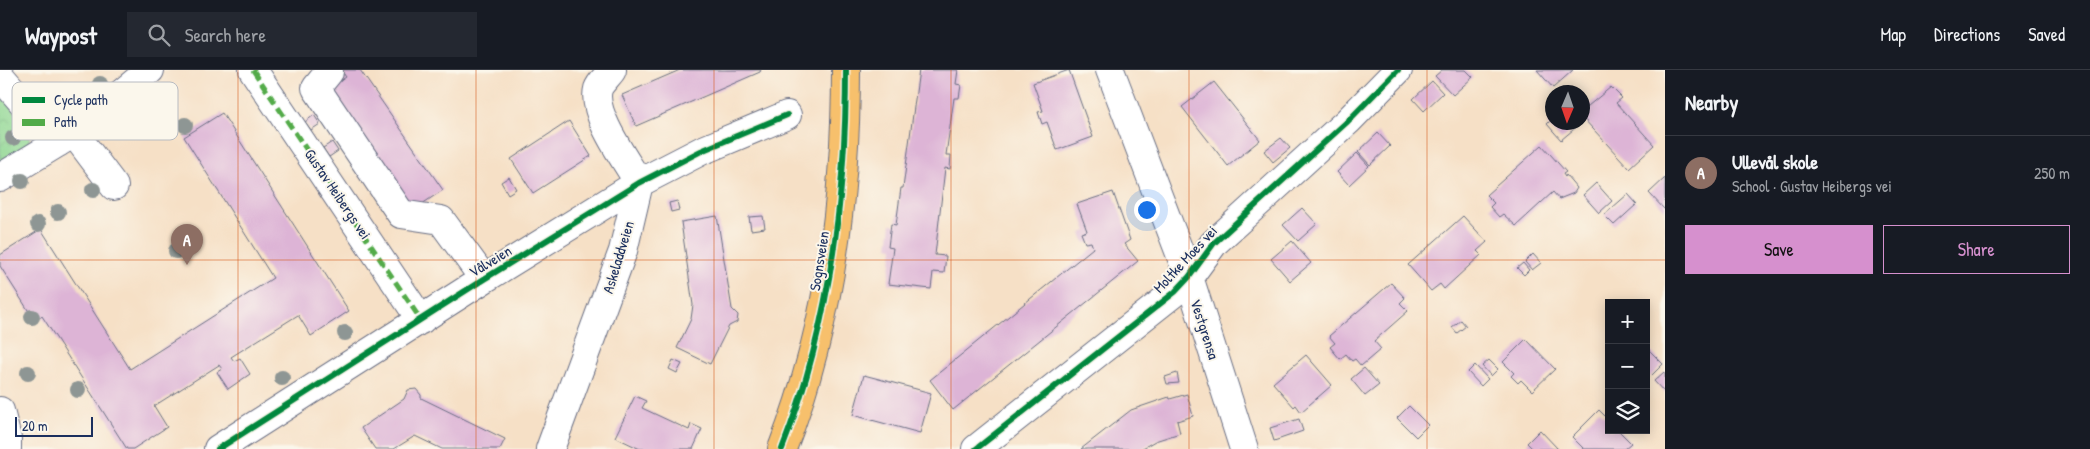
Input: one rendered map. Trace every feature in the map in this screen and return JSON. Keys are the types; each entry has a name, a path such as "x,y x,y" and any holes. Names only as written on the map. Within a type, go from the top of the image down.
{"main road":[{"name":"Sognsveien","path":"782,449 793,421 817,340 831,266 841,187 846,70"}],"street":[{"path":"135,82 150,70"},
{"name":"Gustav Heibergs vei","path":"253,70 421,320"},
{"path":"612,70 598,88 597,104 602,119 639,184"},
{"name":"Vestgrensa","path":"1110,70 1189,277 1244,449"},
{"name":"Moltke Moes vei","path":"976,449 1175,292 1189,277 1214,243 1341,128 1398,70"},
{"path":"329,72 316,88 401,214 441,220 484,279"},
{"path":"0,76 12,87"},
{"name":"Vålveien","path":"218,449 484,279 639,184 701,151 787,115"},
{"path":"0,178 63,140"},
{"path":"68,140 114,186"},
{"name":"Askeladdveien","path":"550,449 623,251 639,184"},
{"path":"0,411 7,439 7,449"}],"green space":[{"path":"0,92 12,108 12,140 29,140 29,146 0,162"}],"building":[{"path":"341,70 360,70 443,190 410,212 326,91 346,77"},
{"path":"680,70 761,70 636,126 622,95"},
{"path":"919,70 958,70 956,84 961,85 959,98 954,98 946,155 951,155 950,169 945,168 935,255 946,256 944,273 933,272 931,289 888,284 893,248 888,247 891,224 896,225 901,188 903,188"},
{"path":"1069,70 1093,137 1057,150 1047,122 1042,124 1038,112 1043,111 1033,83"},
{"path":"1442,70 1466,70 1473,77 1453,95 1435,76"},
{"path":"1537,70 1573,70 1556,85 1550,85"},
{"path":"1432,81 1443,93 1424,111 1413,99"},
{"path":"1214,82 1260,140 1228,166 1182,107"},
{"path":"1611,87 1622,98 1616,103 1654,145 1629,168 1590,126 1590,104"},
{"path":"222,113 349,311 311,336 298,315 231,357 234,361 240,358 250,374 228,389 217,372 222,369 219,365 154,406 167,427 133,449 127,449 42,316 35,321 0,266 0,255 41,229 130,369 273,278 184,137"},
{"path":"314,115 320,124 311,130 305,122"},
{"path":"569,121 591,156 533,193 511,159"},
{"path":"1552,130 1573,130 1561,140"},
{"path":"1378,133 1390,146 1370,165 1358,152"},
{"path":"1281,138 1290,148 1273,162 1264,151"},
{"path":"332,142 338,151 329,157 323,148"},
{"path":"1542,145 1566,172 1563,174 1565,177 1566,175 1577,188 1574,193 1559,199 1553,192 1516,226 1503,214 1499,217 1490,207 1494,203 1486,195"},
{"path":"1357,153 1369,166 1349,185 1337,172"},
{"path":"509,177 516,189 508,194 501,182"},
{"path":"1665,178 1665,210 1649,193"},
{"path":"1596,183 1612,201 1599,213 1583,195"},
{"path":"1113,192 1130,240 1124,244 1138,261 953,410 930,380 1093,248 1091,242 1085,243 1081,233 1087,231 1077,204"},
{"path":"1628,194 1637,204 1614,225 1604,215"},
{"path":"677,201 679,210 671,212 669,203"},
{"path":"1302,208 1317,224 1298,241 1283,225"},
{"path":"717,216 732,309 738,315 737,322 729,326 710,364 677,348 691,319 693,305 681,222"},
{"path":"763,216 765,228 751,230 749,217"},
{"path":"1463,216 1487,242 1477,251 1481,255 1444,289 1440,284 1431,291 1408,265"},
{"path":"1292,241 1311,263 1290,281 1271,259"},
{"path":"1533,254 1541,263 1532,270 1525,262"},
{"path":"1523,263 1529,270 1524,275 1517,268"},
{"path":"1391,283 1405,298 1400,303 1408,311 1374,341 1381,349 1361,366 1355,359 1352,361 1346,354 1340,359 1330,347 1335,343 1329,336"},
{"path":"1461,320 1466,326 1457,333 1452,327"},
{"path":"1526,339 1555,369 1532,391 1521,380 1518,383 1511,376 1514,373 1503,362"},
{"path":"1650,351 1663,364 1650,377"},
{"path":"1306,355 1332,385 1301,412 1296,405 1294,407 1273,383"},
{"path":"673,360 682,364 677,373 669,369"},
{"path":"1489,360 1498,369 1491,376 1482,366"},
{"path":"1475,365 1488,379 1481,386 1468,372"},
{"path":"1364,368 1379,385 1365,396 1351,379"},
{"path":"1177,373 1179,383 1167,384 1165,377"},
{"path":"1665,373 1665,393 1654,381"},
{"path":"864,375 931,393 920,433 853,415"},
{"path":"416,389 421,398 505,439 500,449 442,449 415,436 394,449 375,449 361,428 404,399 408,390"},
{"path":"1187,394 1193,416 1177,421 1180,433 1155,441 1141,449 1081,449 1131,410 1169,397 1170,399"},
{"path":"635,396 646,401 642,408 689,430 691,424 702,429 693,449 640,449 615,437"},
{"path":"1409,406 1428,425 1416,437 1397,418"},
{"path":"1599,410 1605,416 1605,434 1622,434 1631,443 1624,449 1584,449 1572,437"},
{"path":"1299,419 1303,431 1274,441 1270,428"},
{"path":"1540,430 1558,449 1533,449 1527,443"}],"marked path":[{"path":"253,70 421,320"}],"cycle path":[{"path":"782,449 812,357 832,263 843,167 846,70"},
{"path":"976,449 1175,292 1189,277 1214,243 1348,121 1398,70"},
{"path":"218,449 484,279 639,183 701,151 787,115"}],"place":[{"name":"Ullevål skole","path":"187,265"}]}
